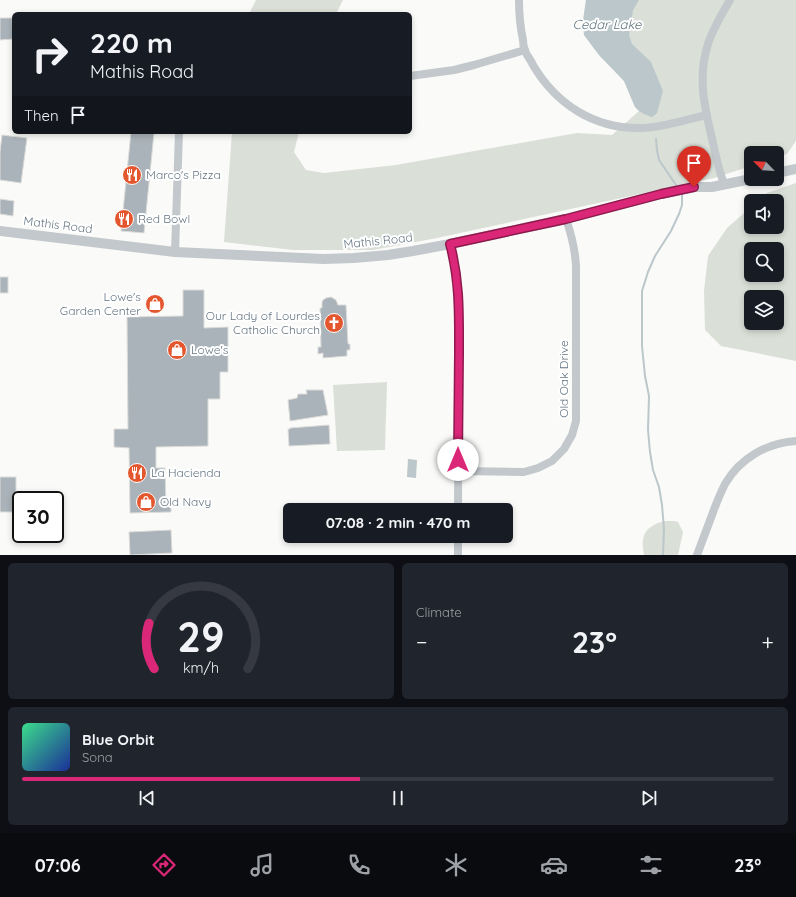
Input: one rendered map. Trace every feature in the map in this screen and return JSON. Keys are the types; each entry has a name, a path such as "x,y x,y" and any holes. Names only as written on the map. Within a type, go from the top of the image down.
{"street":[{"path":"519,0 521,30 525,50 546,84 555,94 574,109 598,121 620,126 643,128 707,115"},
{"path":"724,184 717,161 703,100 702,89 704,62 708,45 711,36 730,0"},
{"path":"412,76 454,70 525,50"},
{"path":"175,252 179,134"},
{"path":"784,172 796,169"},
{"name":"Mathis Road","path":"0,231 175,252 354,258 388,255 450,244 566,219 661,194 694,187 712,187 744,180"},
{"name":"Old Oak Drive","path":"459,471 524,472 538,468 552,461 564,449 572,435 576,421 576,266 575,249 566,219"},
{"path":"450,244 457,274 459,302 458,503"},
{"path":"697,555 719,497 725,484 734,472 747,459 762,449 780,443 796,441"},
{"path":"458,543 458,555"}],"shaded area":[{"path":"256,0 343,0 337,12 250,12"},
{"path":"586,0 796,0 796,141 787,154 784,155 784,146 744,146 744,168 714,178 437,238 373,250 293,250 224,242 232,134 298,134 294,152 306,170 324,173 396,165 577,133 612,135 639,111 635,107 624,81 599,55 584,35 583,21"},
{"path":"796,183 796,361 721,346 705,330 704,291 708,256 727,228 744,213 744,234 784,234 784,194 766,194"},
{"path":"387,382 385,450 337,451 333,385"},
{"path":"664,521 678,522 683,532 678,555 644,555 643,542 645,533 652,526"}],"water":[{"name":"Cedar Lake","path":"586,0 639,0 633,10 629,35 632,44 651,62 663,91 657,113 652,117 644,114 635,107 624,81 599,55 584,35 583,21"},
{"path":"408,459 417,460 416,478 407,477"}],"building":[{"path":"0,18 12,18 12,39 0,40"},
{"path":"131,134 154,134 144,233 121,231"},
{"path":"2,135 27,138 21,183 0,180 0,152"},
{"path":"0,199 14,201 13,216 0,214"},
{"path":"0,277 8,277 8,293 0,293"},
{"name":"Lowe's","path":"183,290 204,290 204,328 228,327 228,372 220,372 220,399 208,399 208,446 156,447 156,468 165,468 166,505 171,505 171,512 130,513 129,448 114,447 114,429 128,429 127,317 183,316"},
{"name":"Our Lady of Lourdes Catholic Church","path":"331,297 336,300 338,305 346,305 348,344 350,344 350,350 347,350 347,356 323,358 323,353 318,354 318,347 321,347 320,308 322,308 323,300"},
{"path":"306,390 323,390 328,415 290,421 288,400 297,398 298,394 307,394"},
{"path":"329,425 330,444 289,446 288,429"},
{"path":"0,477 16,477 16,491 12,491 12,512 0,512"},
{"path":"171,530 172,553 130,555 129,532"}],"waterway":[{"path":"656,139 659,160 676,185"},
{"path":"663,555 664,529 662,505 659,487 653,470 648,430 649,396 642,346 642,291 655,256 671,231 679,214 682,205 682,194"}],"place":[{"name":"Marco's Pizza","path":"132,175"},
{"name":"Red Bowl","path":"124,219"},
{"name":"Lowe's Garden Center","path":"155,304"},
{"name":"Our Lady of Lourdes Catholic Church","path":"334,323"},
{"name":"Lowe's","path":"177,350"},
{"name":"La Hacienda","path":"137,473"},
{"name":"Old Navy","path":"146,502"}],"route":[{"path":"458,460 459,302 457,274 450,244 566,219 661,194 694,187"}]}
